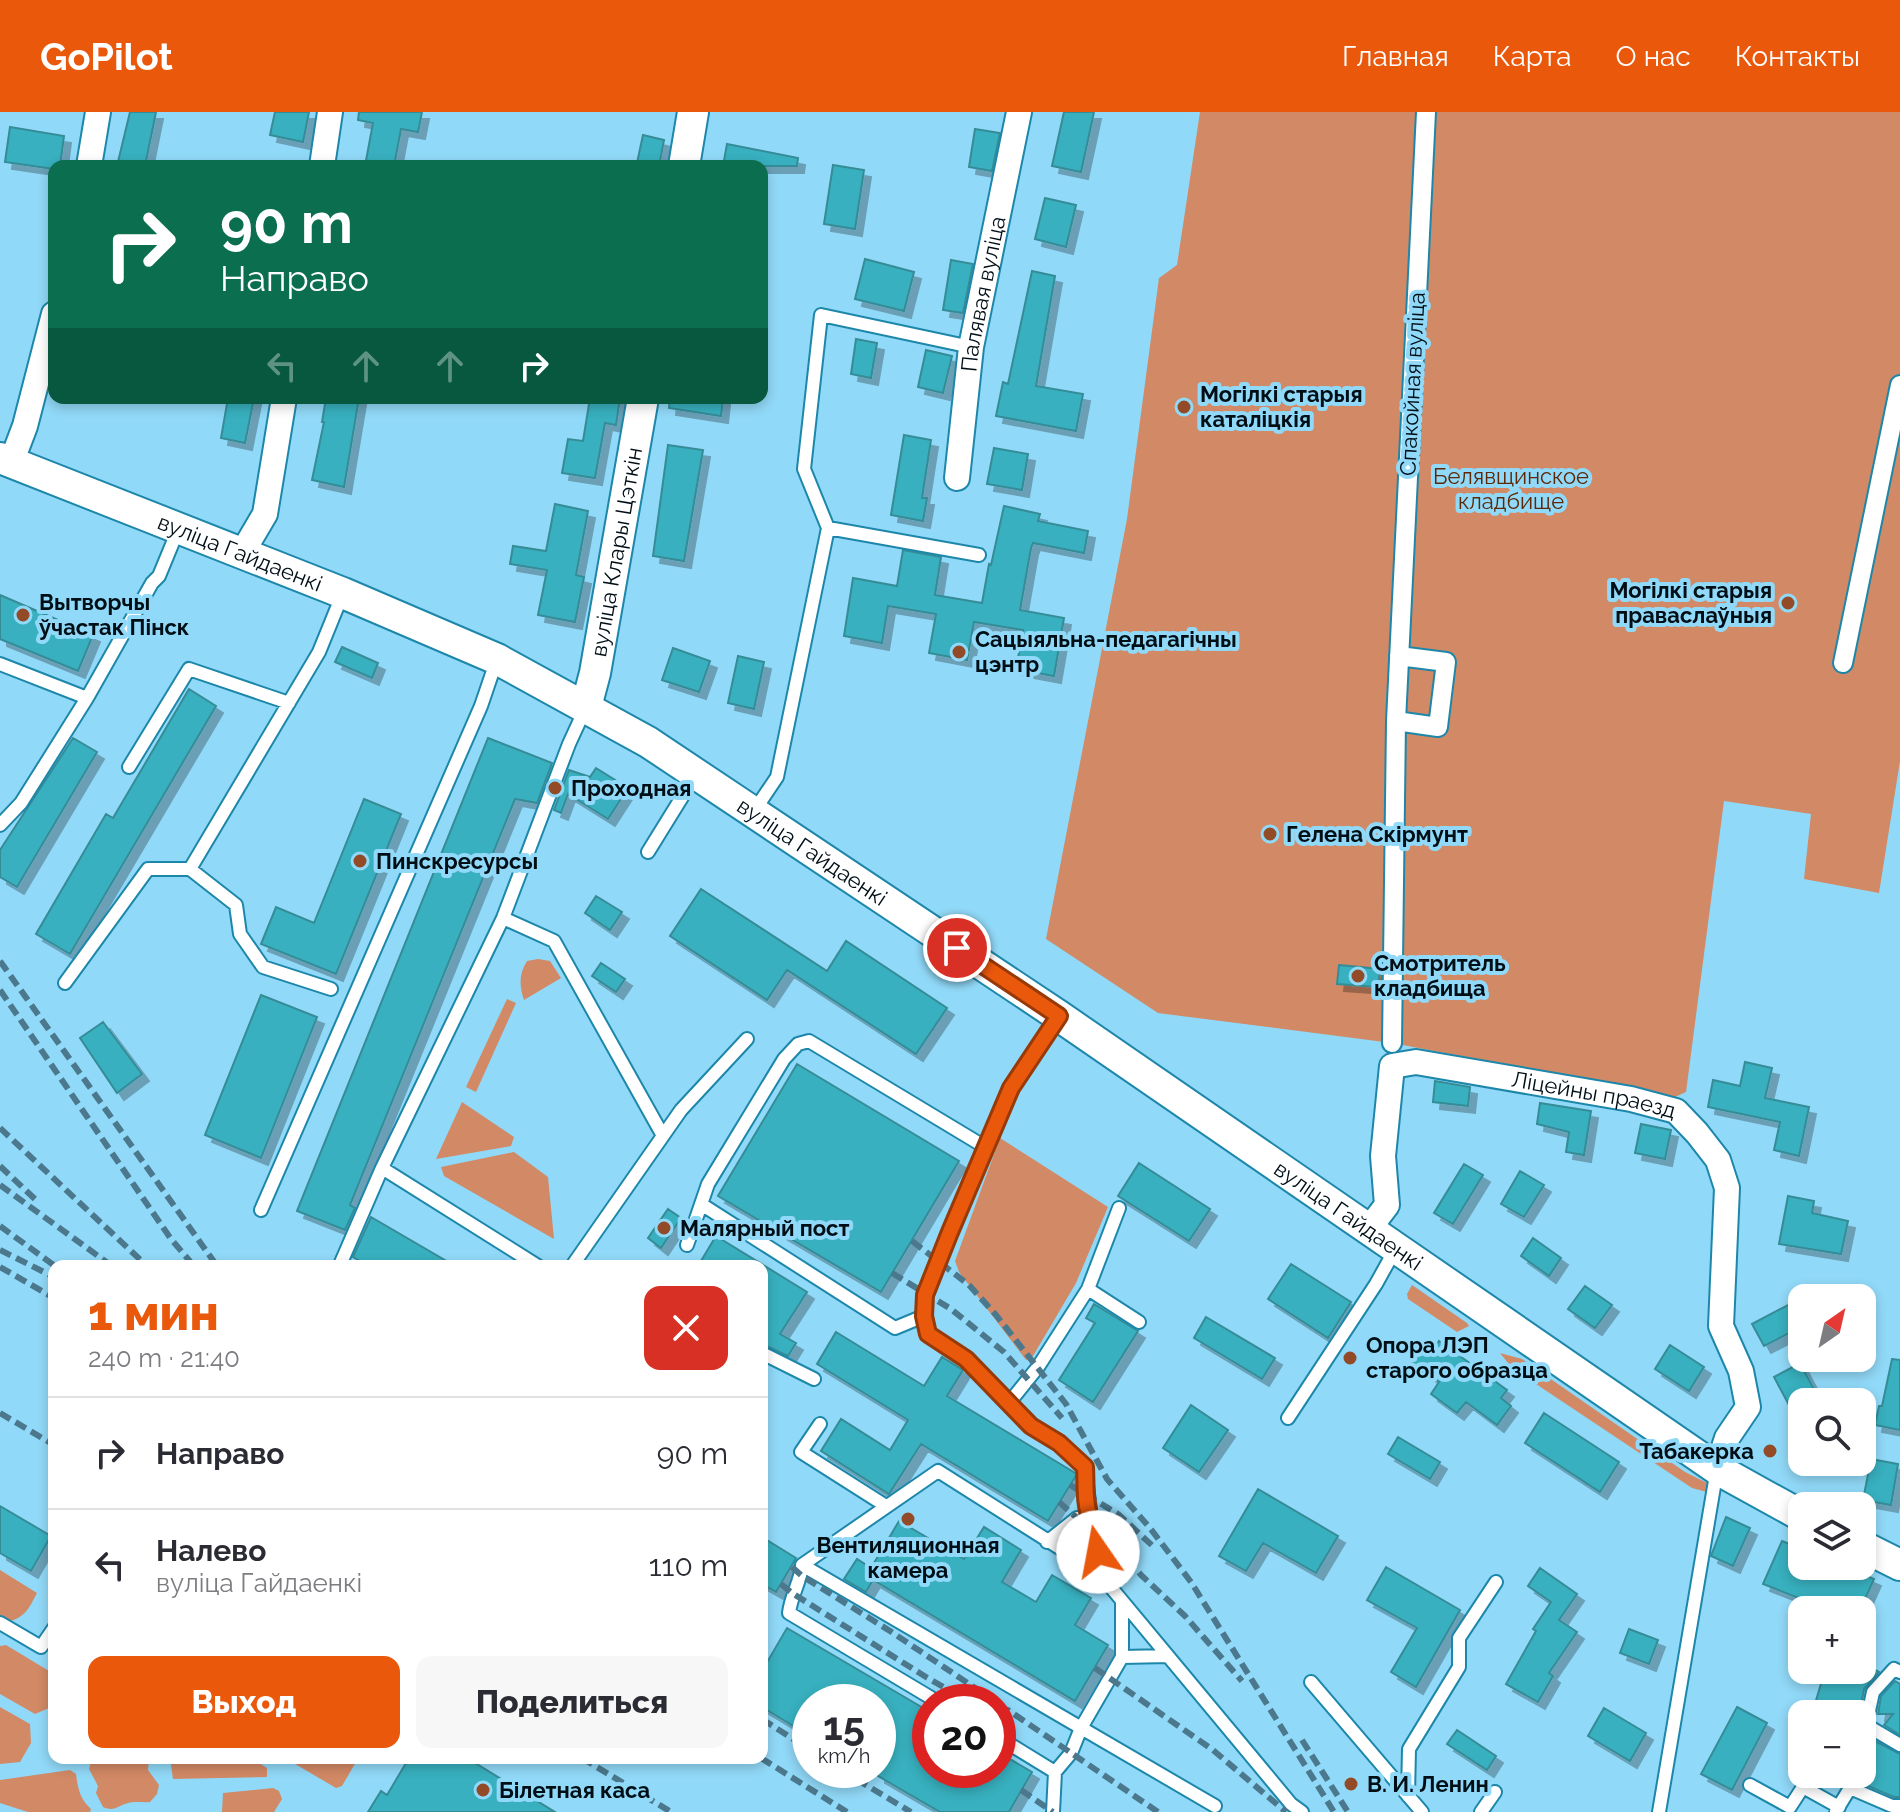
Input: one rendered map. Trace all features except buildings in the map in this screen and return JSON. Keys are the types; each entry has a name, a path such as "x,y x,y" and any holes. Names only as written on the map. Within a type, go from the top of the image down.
{"street":[{"path":"90,160 98,112"},
{"path":"323,160 330,112"},
{"path":"685,160 693,112"},
{"name":"Палявая вуліца","path":"957,478 971,347 1019,112"},
{"name":"Спакойная вуліца","path":"1392,1054 1396,721 1426,112"},
{"path":"6,460 25,426 48,337"},
{"path":"1843,663 1900,385"},
{"path":"242,553 265,514 283,404"},
{"name":"вуліца Клары Цэткін","path":"586,707 595,673 642,404"},
{"name":"вуліца Гайдаенкі","path":"6,460 343,593 497,659 586,707 697,773 1059,1016 1717,1469 1788,1508"},
{"path":"1396,721 1438,727 1446,662 1399,656"},
{"path":"1368,1230 1387,1205 1383,1156 1392,1054"},
{"name":"Ліцейны праезд","path":"1392,1054 1416,1062 1631,1099 1676,1111 1697,1133 1718,1160 1727,1188 1721,1326 1741,1371 1748,1407 1727,1438 1717,1469"},
{"path":"1876,1552 1899,1561"}],"lane":[{"path":"754,811 777,777 828,528 804,469 821,315 971,347"},
{"path":"0,825 21,803 87,698 152,583 159,576 180,527"},
{"path":"828,528 979,555"},
{"path":"190,869 319,652 343,593"},
{"path":"261,1210 481,706 497,659"},
{"path":"0,664 87,698"},
{"path":"129,767 189,669 289,703"},
{"path":"342,1260 382,1168 503,918 586,707"},
{"path":"648,852 697,773"},
{"path":"65,983 148,869 190,869 236,905 240,934 263,967 331,989"},
{"path":"503,918 554,941 662,1134"},
{"path":"1059,1016 1011,1088 925,1295 924,1316 928,1334 966,1359 1031,1426 1059,1443 1085,1467 1091,1520 1097,1530 1099,1573"},
{"path":"576,1260 662,1134 747,1039"},
{"path":"687,1245 708,1184 784,1059 798,1044 809,1041 985,1147"},
{"path":"382,1168 528,1260"},
{"path":"701,1204 895,1328 924,1316"},
{"path":"1009,1403 1038,1367 1088,1289 1119,1208"},
{"path":"1288,1418 1376,1284 1396,1248"},
{"path":"1088,1289 1139,1322"},
{"path":"768,1356 814,1379"},
{"path":"820,1424 801,1452 886,1506"},
{"path":"1659,1812 1717,1469"},
{"path":"802,1565 938,1471 1099,1573 1291,1804 1302,1812"},
{"path":"1047,1542 1077,1518 1091,1520"},
{"path":"802,1565 802,1576 792,1593 789,1613 912,1686"},
{"path":"802,1565 1215,1806"},
{"path":"1408,1796 1409,1749 1459,1667 1459,1638 1496,1582"},
{"path":"1053,1812 1055,1772 1071,1753 1081,1728 1122,1657 1122,1601"},
{"path":"0,1623 41,1647 48,1637"},
{"path":"1122,1657 1168,1656"},
{"path":"1871,1700 1873,1692 1894,1669 1900,1672"},
{"path":"1311,1682 1422,1812"},
{"path":"1876,1735 1900,1745"},
{"path":"1016,1748 1055,1772"},
{"path":"1750,1785 1790,1807 1803,1787 1837,1809 1848,1788"},
{"path":"1862,1788 1892,1806 1900,1806"},
{"path":"1481,1812 1495,1792"}],"green space":[{"name":"Белявщинское кладбище","path":"1200,112 1900,112 1900,761 1879,893 1804,879 1811,814 1724,801 1686,1092 1675,1097 1392,1043 1158,1013 1046,939 1127,519 1159,278 1177,265"},
{"path":"527,961 550,961 561,978 524,1000 522,970"},
{"path":"507,999 516,1003 476,1092 466,1087"},
{"path":"462,1102 514,1137 511,1146 436,1159"},
{"path":"1000,1138 1108,1207 1076,1283 1033,1356 1026,1360 959,1272 955,1261"},
{"path":"514,1152 548,1177 554,1239 444,1176 441,1167"},
{"path":"1412,1285 1469,1326 1457,1332 1408,1299"},
{"path":"1500,1353 1522,1359 1685,1472 1709,1484 1707,1492 1692,1488 1512,1368"},
{"path":"0,1570 37,1593 24,1614 10,1621 0,1616"},
{"path":"6,1645 48,1670 48,1709 35,1714 0,1694 0,1646"},
{"path":"0,1707 30,1724 31,1743 20,1762 0,1764"},
{"path":"90,1764 148,1764 148,1770 159,1785 157,1794 150,1802 131,1802 113,1809 103,1807 96,1793 98,1786 89,1769"},
{"path":"171,1764 261,1764 267,1768 267,1777 173,1779"},
{"path":"295,1764 355,1764 342,1786 336,1788"},
{"path":"70,1770 76,1774 80,1793 90,1812 28,1812 0,1803 0,1780"},
{"path":"273,1788 279,1791 282,1799 274,1812 222,1812 223,1793"}],"railway":[{"path":"0,961 213,1260"},
{"path":"0,990 171,1239 189,1260"},
{"path":"0,1128 141,1260"},
{"path":"0,1166 36,1200"},
{"path":"0,1185 104,1260"},
{"path":"0,1226 48,1261"},
{"path":"912,1241 969,1285 1066,1404 1107,1479 1191,1582 1334,1812"},
{"path":"0,1250 48,1274"},
{"path":"0,1267 48,1295"},
{"path":"892,1273 951,1309 1004,1352 1062,1418"},
{"path":"0,1413 48,1441"},
{"path":"1070,1485 1118,1514 1156,1549"},
{"path":"1059,1502 1077,1518 1113,1539 1141,1575 1185,1616 1242,1681"},
{"path":"792,1567 969,1684"},
{"path":"781,1584 938,1684"},
{"path":"1095,1668 1213,1750 1286,1812"},
{"path":"1016,1715 1158,1812"},
{"path":"768,1723 792,1738"},
{"path":"1302,1740 1348,1812"},
{"path":"768,1762 847,1812"},
{"path":"592,1764 671,1812"},
{"path":"871,1788 911,1812"},
{"path":"1021,1790 1053,1812"}],"place":[{"name":"Могілкі старыя каталіцкія","path":"1184,407"},
{"name":"Могілкі старыя праваслаўныя","path":"1788,603"},
{"name":"Вытворчы ўчастак Пінск","path":"23,615"},
{"name":"Сацыяльна-педагагічны цэнтр","path":"959,652"},
{"name":"Проходная","path":"555,788"},
{"name":"Гелена Скірмунт","path":"1270,834"},
{"name":"Пинскресурсы","path":"360,861"},
{"name":"Смотритель кладбища","path":"1358,976"},
{"name":"Малярный пост","path":"664,1228"},
{"name":"Опора ЛЭП старого образца","path":"1350,1358"},
{"name":"Табакерка","path":"1770,1451"},
{"name":"Вентиляционная камера","path":"908,1519"},
{"name":"В. И. Ленин","path":"1351,1784"},
{"name":"Білетная каса","path":"483,1790"}],"route":[{"path":"957,948 1059,1016 1011,1088 950,1232 925,1295 924,1316 928,1334 966,1359 1031,1426 1059,1443 1085,1467 1086,1496 1091,1520 1097,1530 1098,1552"}]}
